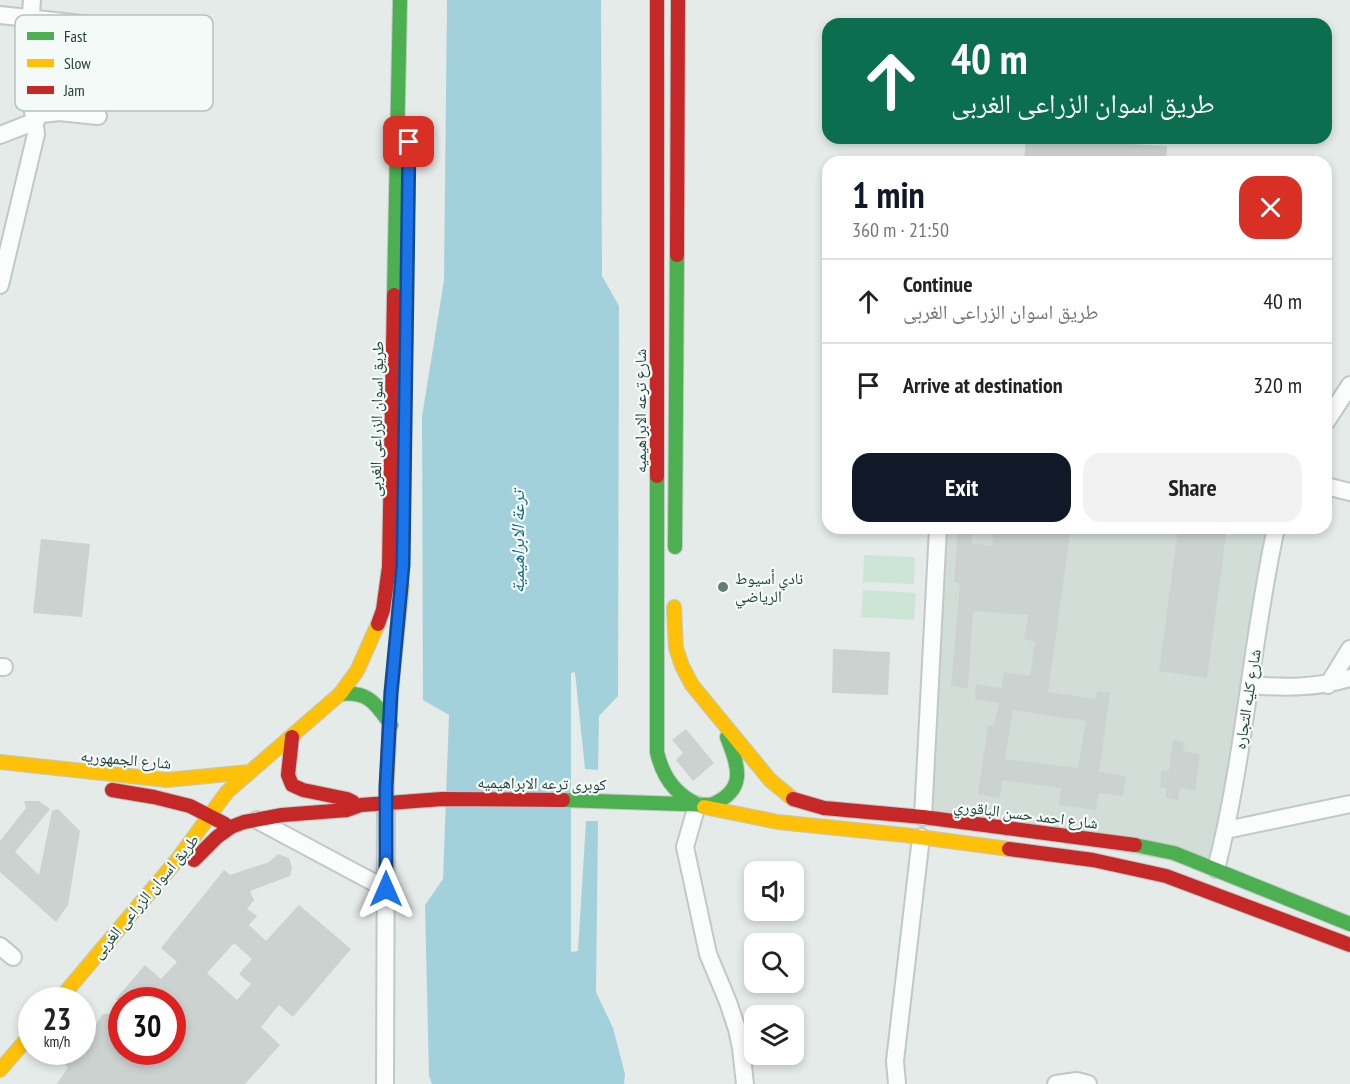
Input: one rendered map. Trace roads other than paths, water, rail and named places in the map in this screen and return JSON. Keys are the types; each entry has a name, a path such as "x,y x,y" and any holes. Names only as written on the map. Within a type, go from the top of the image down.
{"main road":[{"name":"طريق اسوان الزراعى الغربى","path":"70,987 177,860 227,792 340,694 357,671 377,629 383,610 389,567 400,17 393,0"},
{"name":"طريق اسوان الزراعى الغربى","path":"404,481 411,0"},
{"name":"شارع ترعه الابراهيميه","path":"657,0 657,752 660,767 666,779 676,792 697,805"},
{"path":"675,566 678,0"},
{"path":"657,429 675,428"},
{"path":"244,823 282,815 347,810 361,805 386,804 391,693 402,575"},
{"path":"674,589 676,654 682,670 692,685 720,720 737,761 739,772 732,794 723,801 711,805 697,805"},
{"path":"340,694 354,692 367,696 391,724"},
{"name":"شارع احمد حسن الباقوري","path":"720,720 770,780 791,798 824,808 923,817 1119,842 1174,853 1350,924"},
{"path":"292,737 288,775 292,785 303,790 347,799 361,805"},
{"name":"شارع الجمهوريه","path":"0,762 202,788 244,777"},
{"path":"0,775 32,779"},
{"name":"شارع الجمهوريه","path":"97,788 154,797 190,806 210,817 244,823"},
{"path":"190,806 202,788"},
{"name":"كوبرى ترعه الابراهيميه","path":"386,804 442,799 610,801 697,805"},
{"path":"697,805 781,823 921,837 1092,860 1166,876 1350,945"},
{"name":"طريق اسوان الزراعى الغربى","path":"145,919 207,846 244,823"},
{"path":"1166,876 1174,853"},
{"path":"0,1070 18,1049"}],"street":[{"path":"30,15 32,0"},
{"path":"0,15 15,16"},
{"path":"0,285 34,148 36,134 34,111"},
{"path":"0,135 35,118 59,112 98,116"},
{"path":"1338,404 1350,385"},
{"path":"1332,488 1350,492"},
{"path":"923,817 938,534"},
{"name":"شارع كليه التجاره","path":"1216,869 1226,830 1275,534"},
{"path":"1328,685 1350,649"},
{"path":"1250,685 1285,688 1328,685 1350,678"},
{"path":"385,1084 386,804"},
{"path":"1226,830 1350,804"},
{"path":"697,805 685,847 708,954 737,1029 745,1084"},
{"path":"244,823 386,889"},
{"path":"897,1084 895,1062 921,837"},
{"path":"0,946 14,957"},
{"path":"1056,1084 1077,1081 1088,1084"}],"water":[{"name":"ترعة الابراهيمية","path":"447,0 601,0 602,276 619,306 618,696 599,716 598,770 585,769 575,672 571,673 571,952 578,951 586,821 598,821 596,992 613,1028 625,1074 624,1084 432,1084 429,1076 425,905 443,879 449,715 423,700 422,417 444,280"}],"place":[{"name":"نادي أسيوط الرياضي","path":"723,587"}]}
